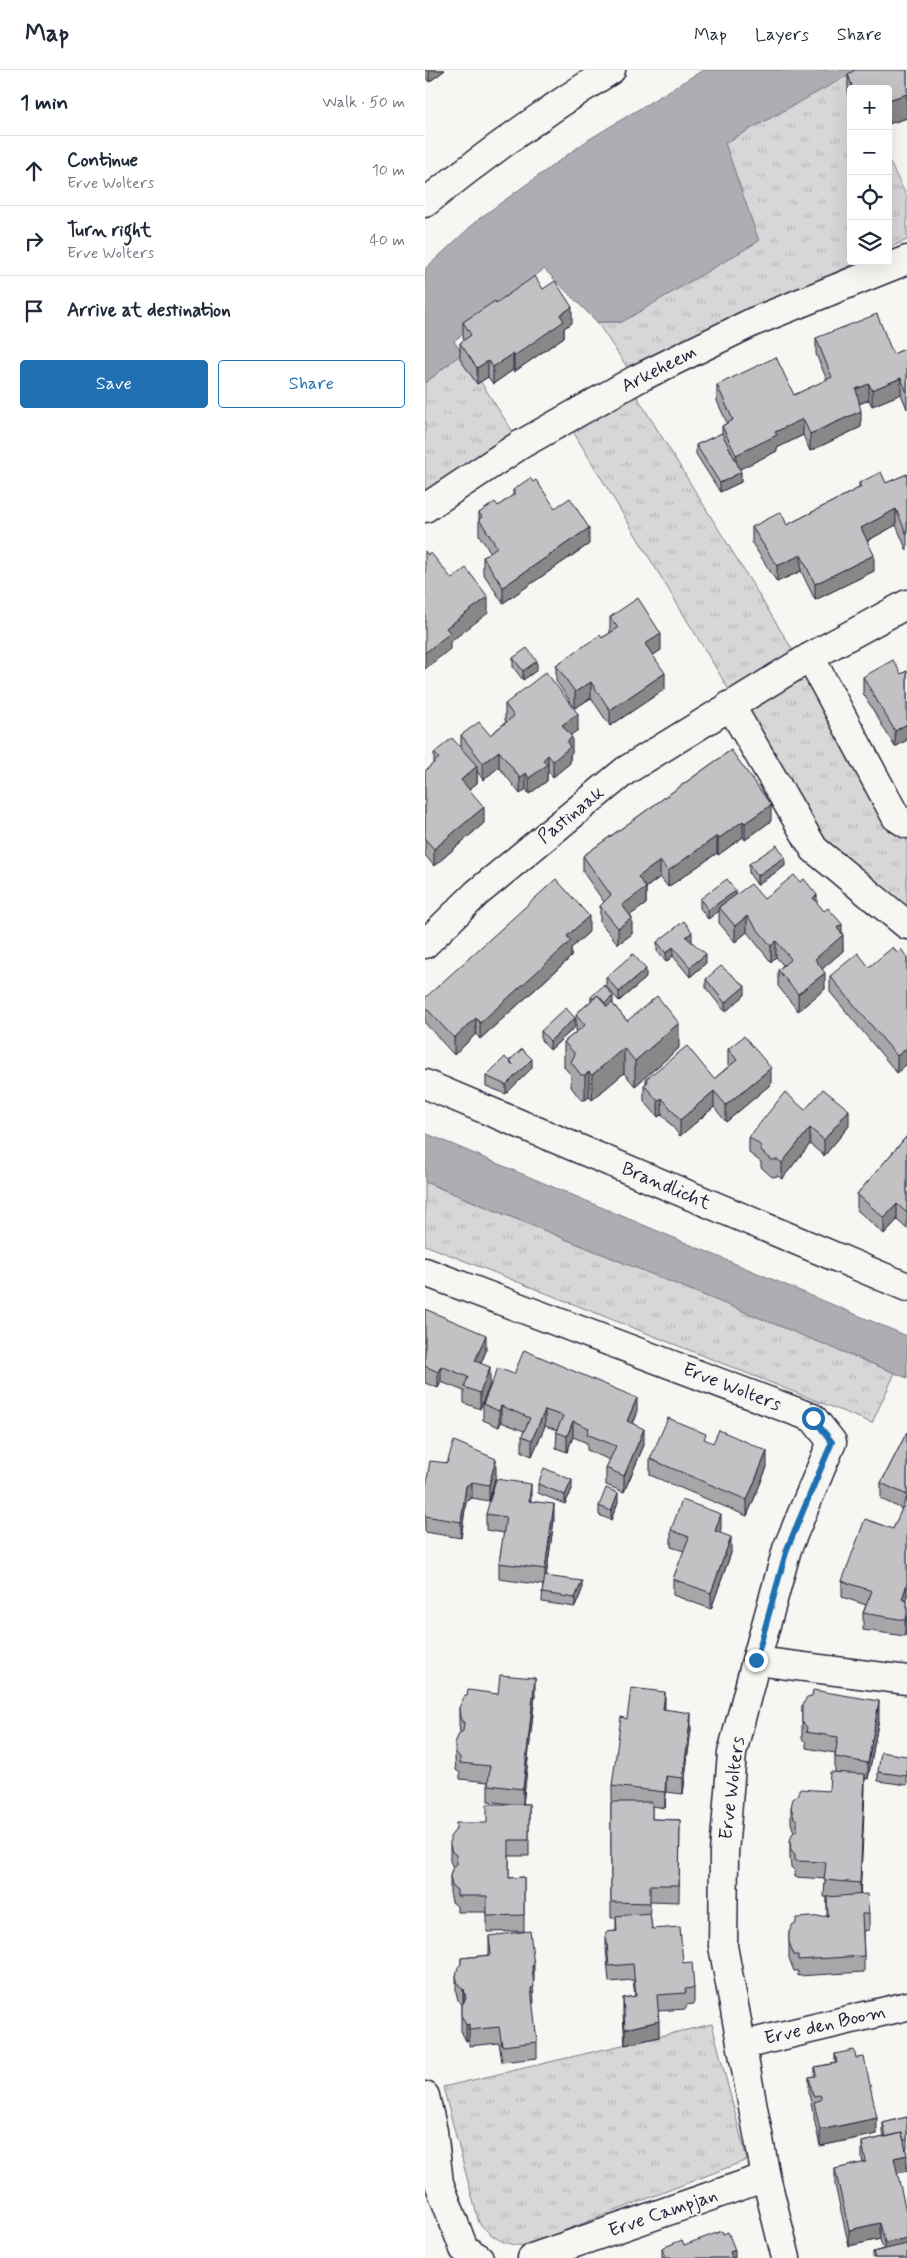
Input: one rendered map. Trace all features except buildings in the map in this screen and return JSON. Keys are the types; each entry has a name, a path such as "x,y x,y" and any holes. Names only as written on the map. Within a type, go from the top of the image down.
{"street":[{"path":"425,203 474,164 572,94 611,70"},
{"name":"Arkeheem","path":"425,508 519,445 637,379 753,322 907,260"},
{"name":"Pastinaak","path":"425,944 477,893 625,771 730,704 810,657 907,604"},
{"path":"810,657 896,817 907,824"},
{"path":"730,704 814,849 907,925"},
{"name":"Brandlicht","path":"425,1084 907,1287"},
{"name":"Erve Wolters","path":"425,1272 813,1418 832,1442 787,1549 756,1660 732,1754 724,1853 723,1946 743,2045 766,2177 786,2258"},
{"path":"756,1660 907,1680"},
{"name":"Erve den Boom","path":"743,2045 907,2006"},
{"path":"425,2096 433,2131 439,2183 465,2249 479,2258"},
{"name":"Erve Campjan","path":"532,2258 766,2177"}],"green space":[{"path":"846,75 851,85 847,85 847,265 851,265 629,370 597,322 622,322 725,143"},
{"path":"892,167 907,197 907,240 892,246"},
{"path":"462,353 515,435 425,497 425,383"},
{"path":"633,390 907,836 907,909 819,839 571,428"},
{"path":"425,1182 895,1373 872,1423 425,1245"},
{"path":"712,2024 747,2160 527,2245 506,2243 489,2233 479,2223 443,2087"}],"shaded area":[{"path":"703,70 858,70 725,143 759,241 622,322 597,322 544,269 454,341 462,353 425,383 425,269 480,218 588,140"},
{"path":"425,1133 907,1336 907,1378 425,1182"}],"route":[{"path":"756,1660 787,1549 832,1442 813,1418"}]}
